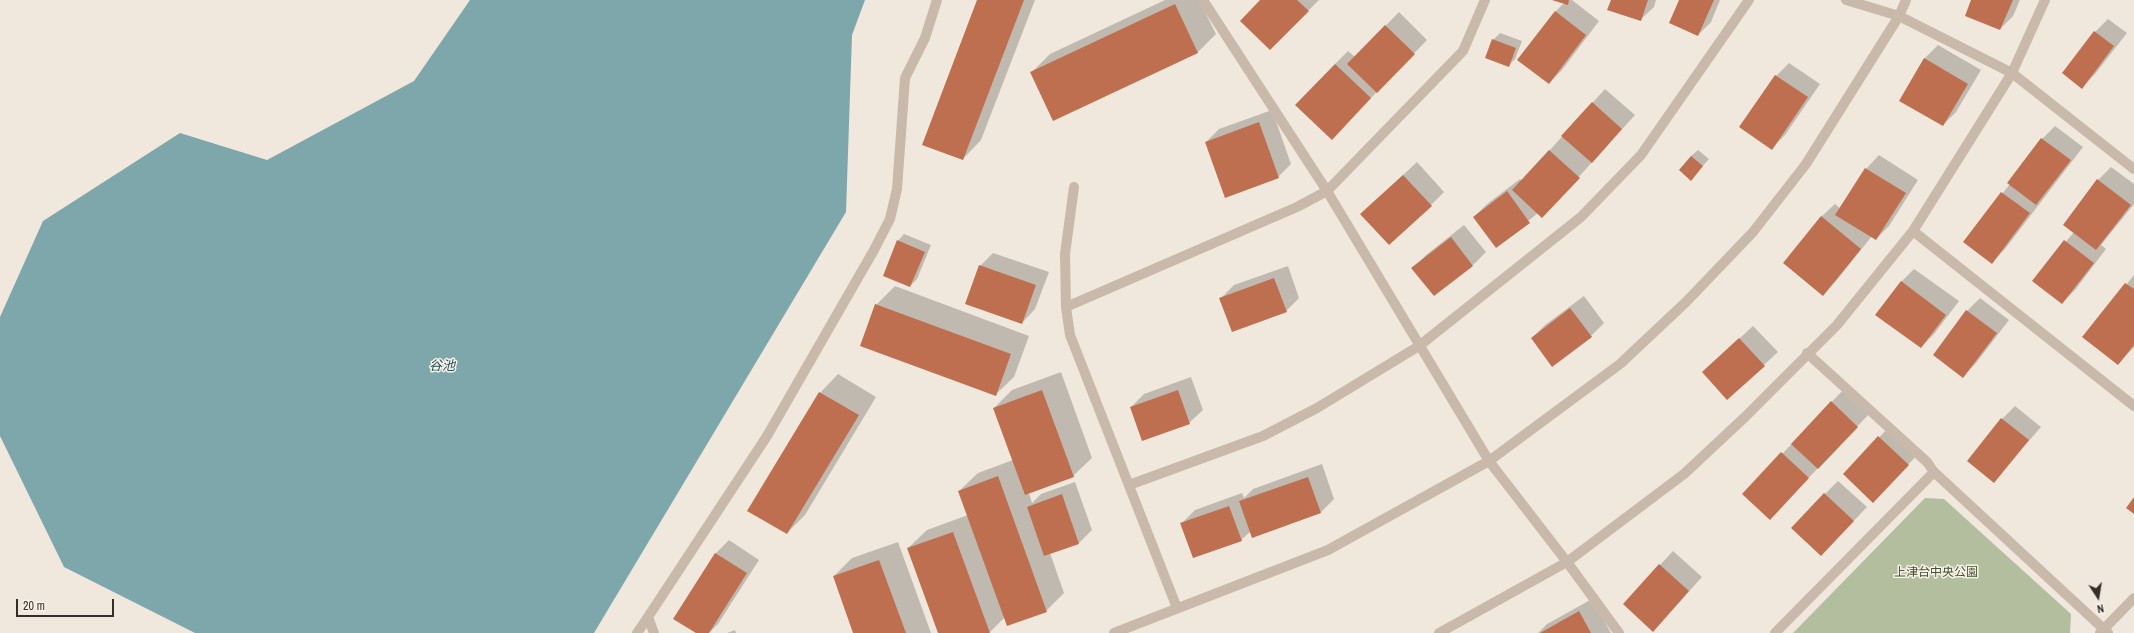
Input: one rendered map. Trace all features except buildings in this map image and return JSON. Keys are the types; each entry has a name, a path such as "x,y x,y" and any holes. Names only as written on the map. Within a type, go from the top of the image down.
{"street":[{"path":"637,633 767,436 874,250 890,219 897,189 905,78 925,38 937,0"},
{"path":"1204,0 1327,191 1418,346 1489,461 1568,562 1619,633"},
{"path":"1066,307 1297,207 1327,191 1463,51 1485,0"},
{"path":"1129,485 1263,436 1317,408 1418,346 1581,217 1636,161 1749,0"},
{"path":"1846,0 1899,16 2012,73 2134,169"},
{"path":"1114,633 1328,550 1489,461 1620,364 1686,302 1752,232 1806,164 1899,16 1906,0"},
{"path":"1439,633 1568,562 1684,474 1745,417 1807,353 1837,325 1913,231 2012,73 2045,0"},
{"path":"1074,187 1065,254 1066,307 1070,335 1177,608"},
{"path":"1913,231 2134,406"},
{"path":"1807,353 1927,462 1934,472 2104,632 2134,598"},
{"path":"1775,633 1934,472"},
{"path":"648,617 654,633"}],"green space":[{"name":"上津台中央公園","path":"1925,498 1944,499 2071,614 2070,633 1793,633"}],"water":[{"name":"谷池","path":"470,0 865,0 852,35 846,212 594,633 195,633 64,567 0,436 0,317 43,221 180,133 267,160 414,81"}]}
